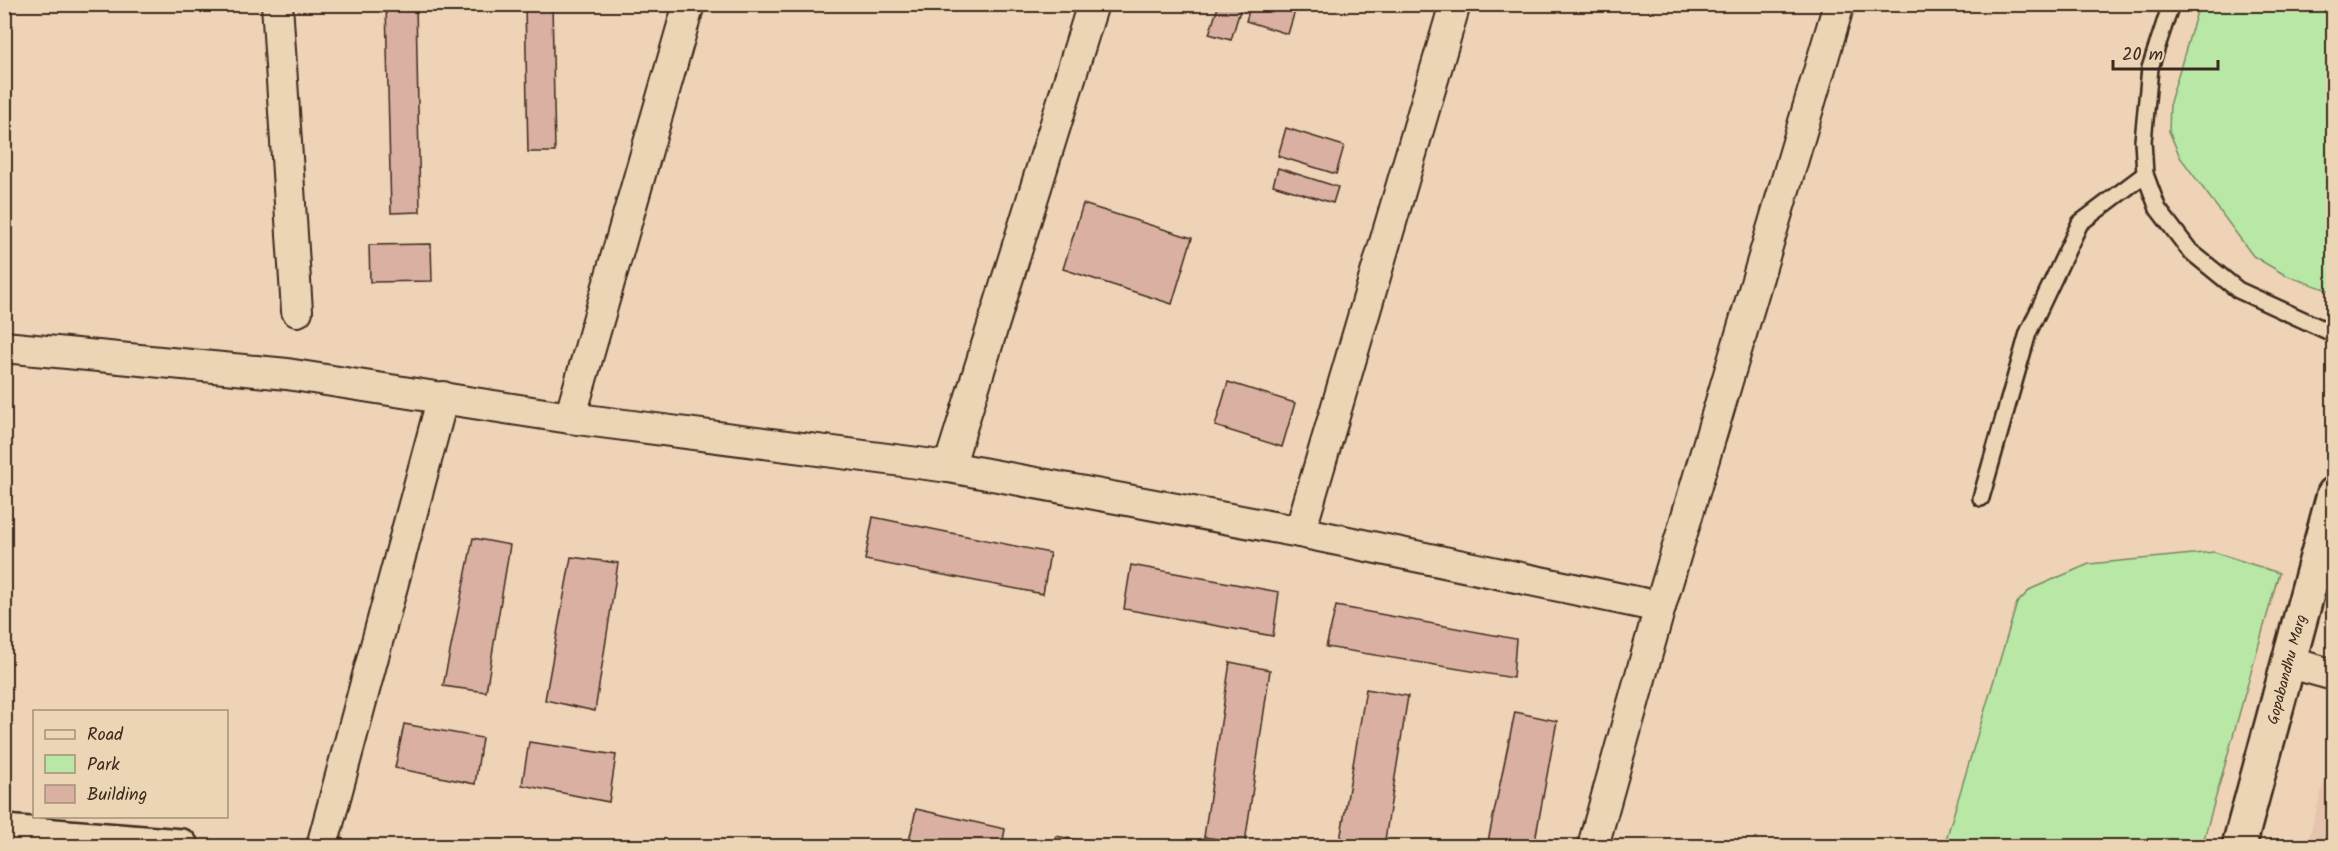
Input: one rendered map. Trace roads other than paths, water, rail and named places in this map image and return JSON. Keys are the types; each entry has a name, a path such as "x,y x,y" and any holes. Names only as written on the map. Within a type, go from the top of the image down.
{"main road":[{"name":"Gopabandhu Marg","path":"2238,845 2334,495"},
{"path":"4,831 181,846"}],"street":[{"path":"277,4 297,311"},
{"path":"570,418 689,4"},
{"path":"949,467 1094,4"},
{"path":"1300,532 1455,4"},
{"path":"1593,846 1660,607 1839,4"},
{"path":"4,347 287,374 570,418 949,467 1300,532 1660,607"},
{"path":"322,846 443,398"},
{"path":"2287,662 2334,675"}],"lane":[{"path":"2171,4 2150,68 2142,141 2145,174 2158,209 2190,251 2238,290 2334,334"},
{"path":"1981,498 2028,333 2080,223 2145,174"}]}
